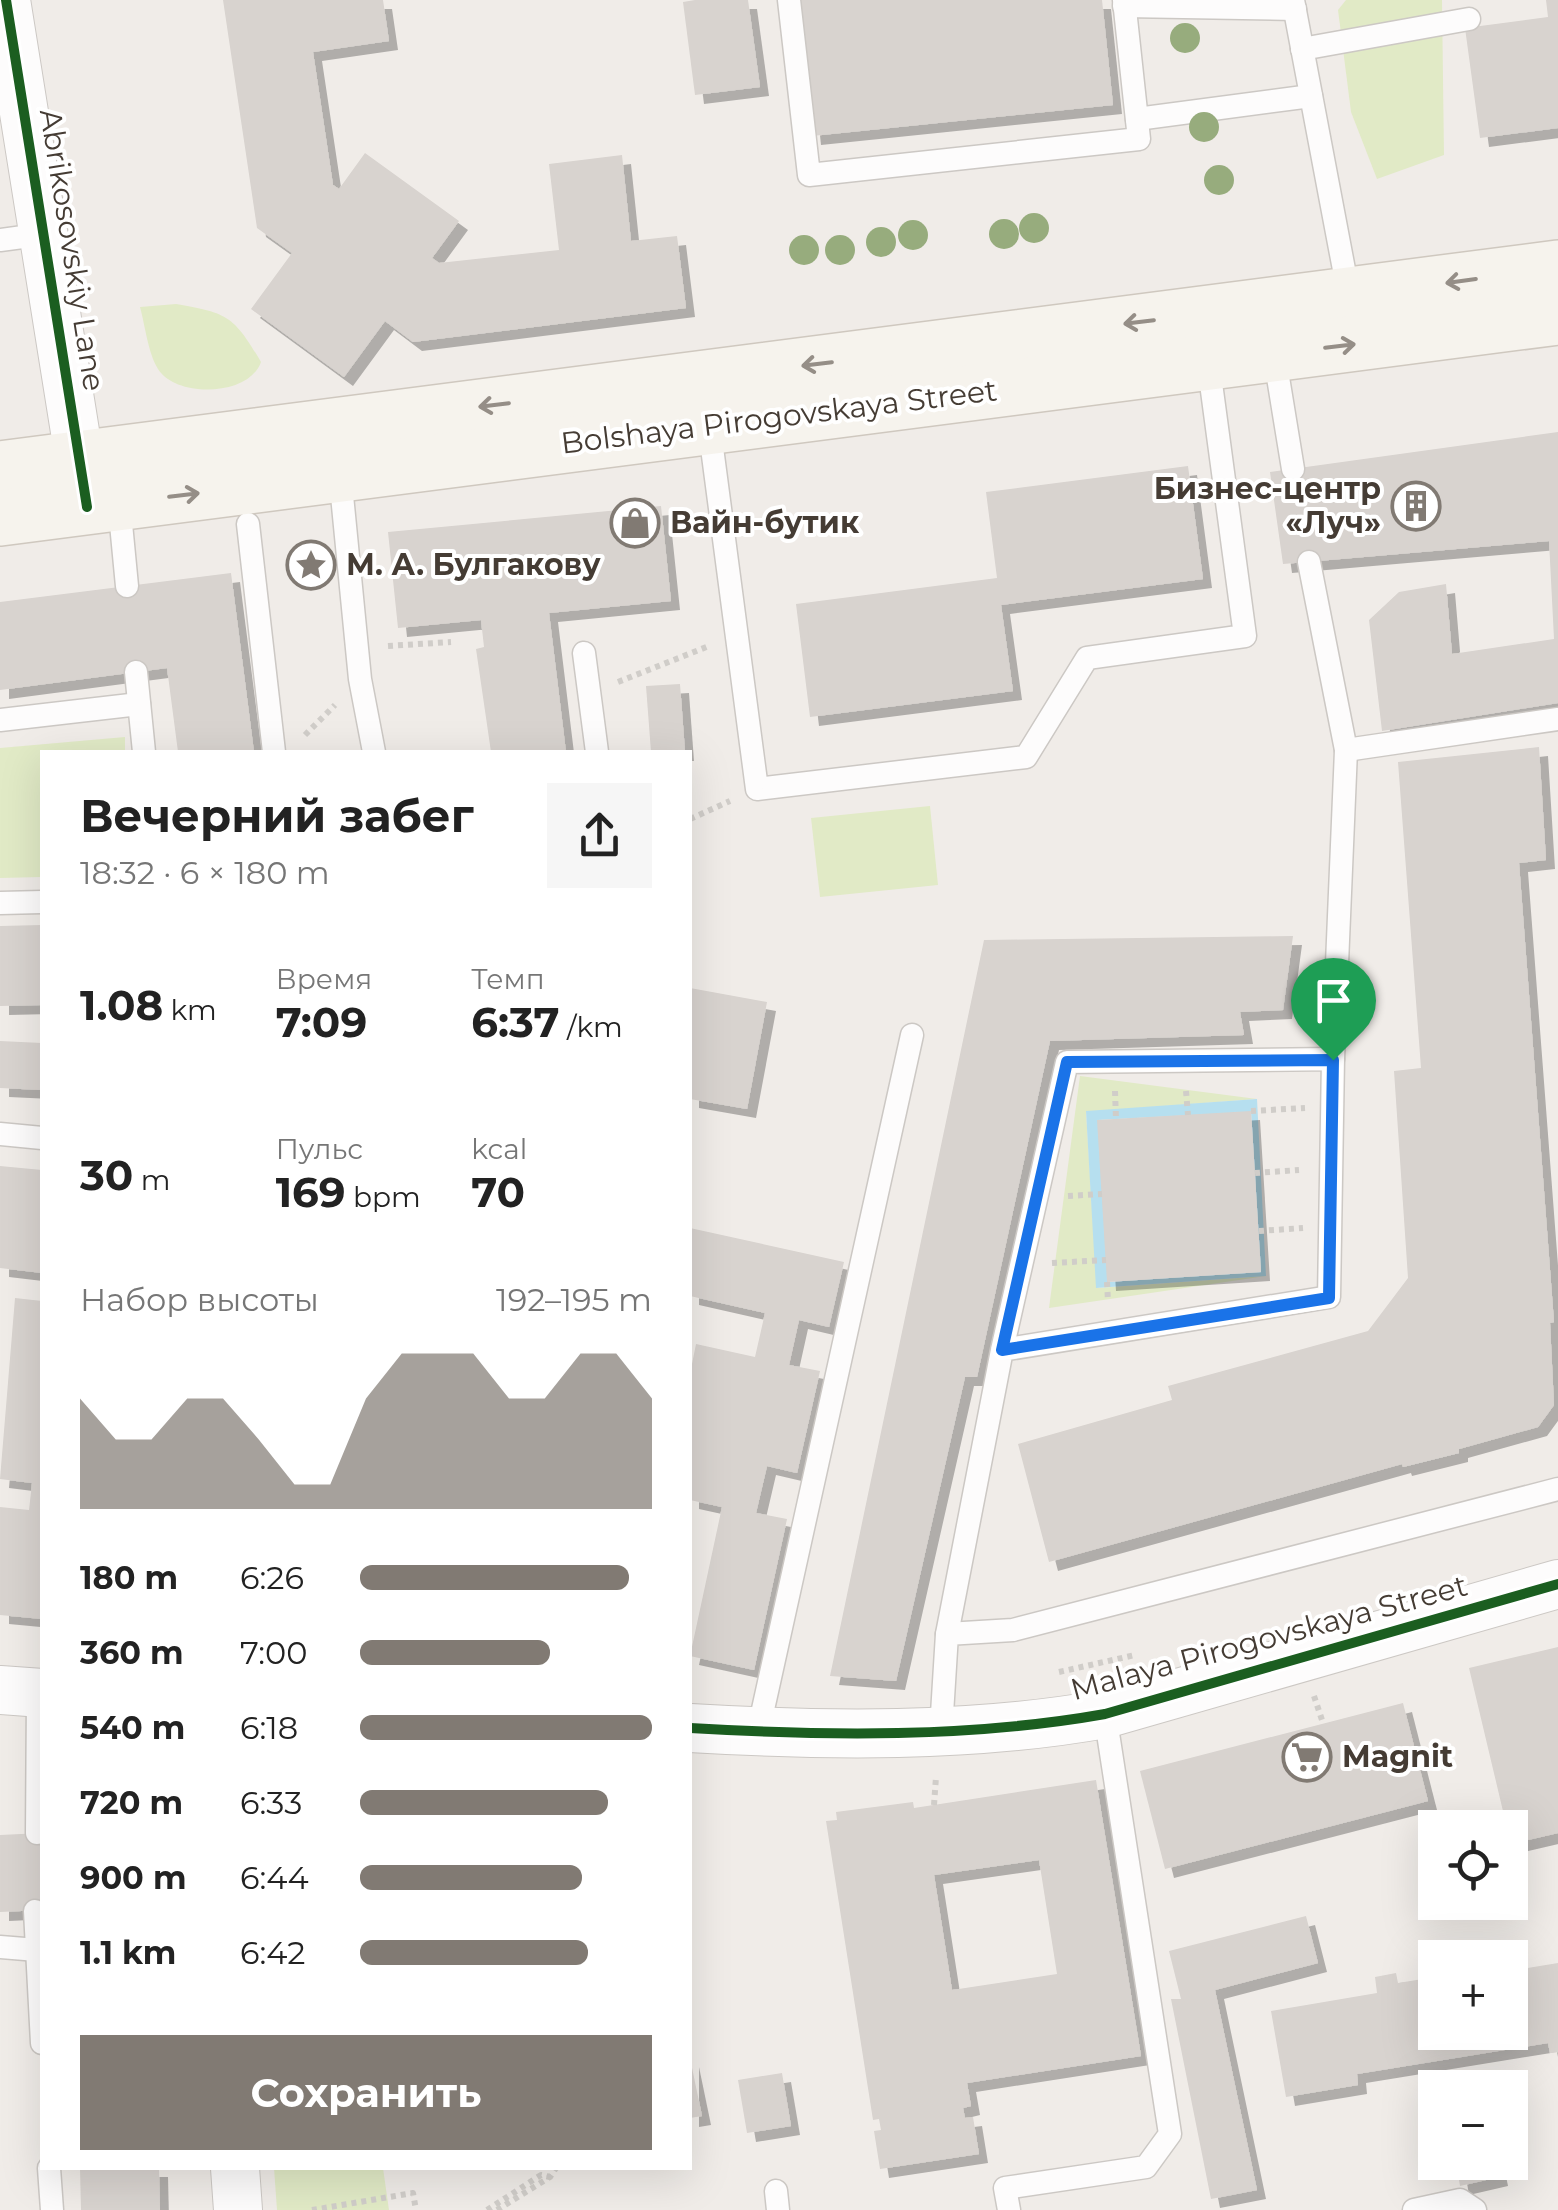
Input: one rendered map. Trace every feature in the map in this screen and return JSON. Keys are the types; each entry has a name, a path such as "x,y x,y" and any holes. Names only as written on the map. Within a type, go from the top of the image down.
{"main road":[{"name":"Bolshaya Pirogovskaya Street","path":"0,518 95,490 1349,296 1558,268"},
{"name":"Bolshaya Pirogovskaya Street","path":"0,469 95,490 340,475 1558,317"}],"street":[{"name":"Abrikosovskiy Lane","path":"6,0 22,237 95,490"},
{"name":"Malaya Pirogovskaya Street","path":"692,1728 758,1732 941,1730 1104,1714 1558,1584"},
{"path":"235,2170 238,2210"}],"lane":[{"path":"789,0 809,175 1139,139 1124,3 1294,4 1349,296"},
{"path":"1302,48 1469,20"},
{"path":"1137,118 1311,96"},
{"path":"1274,353 1292,469"},
{"path":"709,426 757,789 1026,757 1087,658 1244,636 1208,362"},
{"path":"340,475 360,679 374,750"},
{"path":"95,490 127,586"},
{"path":"248,524 274,750"},
{"path":"1002,1350 1329,1298 1333,1060 1346,750 1309,562"},
{"path":"584,653 597,750"},
{"path":"136,672 144,750"},
{"path":"0,720 139,704"},
{"path":"1346,750 1558,719"},
{"path":"0,903 40,902"},
{"path":"758,1732 912,1035"},
{"path":"941,1730 947,1634 1002,1350 1067,1062 1333,1060"},
{"path":"0,1134 40,1138"},
{"path":"947,1634 1013,1630 1558,1489"},
{"path":"27,1692 37,1834"},
{"path":"1009,2210 1005,2188 1146,2167 1170,2134 1104,1714"},
{"path":"35,1911 40,1996"},
{"path":"0,1947 38,1950"},
{"path":"49,2170 52,2210"},
{"path":"1414,2210 1460,2200 1475,2210"}],"path":[{"path":"589,694 736,634"},
{"path":"357,649 451,642"},
{"path":"299,740 360,679"},
{"path":"1114,1080 1116,1120"},
{"path":"1186,1089 1188,1115"},
{"path":"1254,1111 1332,1106"},
{"path":"1064,1196 1102,1194"},
{"path":"1055,1263 1106,1260"},
{"path":"1107,1282 1108,1300"},
{"path":"1054,1673 1148,1652"},
{"path":"1319,1712 1324,1724"},
{"path":"934,1804 936,1777"},
{"path":"498,2210 550,2177 555,2170"},
{"path":"487,2210 541,2175 550,2177"},
{"path":"312,2210 413,2193 416,2210"}],"green space":[{"path":"1346,0 1442,0 1444,155 1377,179 1351,112 1338,10"},
{"path":"176,304 219,314 236,326 261,362 254,374 228,387 212,389 195,389 167,378 152,355 140,307"},
{"path":"125,737 125,750 40,750 40,877 0,878 0,748"},
{"path":"930,806 938,885 820,897 811,818"},
{"path":"1080,1076 1257,1099 1086,1112 1097,1288 1266,1276 1049,1308"},
{"path":"274,2170 383,2170 389,2210 277,2210"}],"water":[{"path":"1257,1099 1266,1276 1096,1288 1086,1111","holes":["1251,1112 1261,1272 1108,1282 1098,1120"]}],"building":[{"path":"223,0 383,0 389,41 313,52 333,185 339,189 365,153 459,221 432,258 439,263 559,250 549,164 622,155 631,241 677,236 686,308 413,342 385,321 344,377 251,309 292,253 257,228"},
{"path":"748,0 760,87 695,95 683,2"},
{"path":"798,0 1102,0 1113,105 812,136"},
{"path":"1546,0 1558,0 1558,128 1480,138 1465,28 1548,17"},
{"name":"Бизнес-центр «Луч»","path":"1558,432 1558,703 1382,731 1369,620 1399,592 1446,584 1452,654 1554,639 1549,541 1283,564 1270,472"},
{"path":"1188,466 1203,579 1001,605 1013,691 810,717 796,604 997,578 986,492"},
{"path":"661,506 671,601 549,613 566,750 491,750 476,649 484,647 481,620 398,628 388,532"},
{"path":"231,573 254,750 178,750 167,668 0,690 0,602"},
{"path":"680,684 685,750 651,750 646,686"},
{"path":"1539,747 1546,860 1519,863 1554,1322 1550,1323 1554,1405 1538,1427 1459,1449 1459,1453 1403,1467 1402,1464 1049,1562 1018,1444 1172,1400 1168,1386 1368,1331 1408,1278 1394,1071 1421,1068 1398,762"},
{"path":"40,925 40,1005 0,1006 0,926"},
{"path":"1293,936 1283,1010 1240,1012 1244,1035 1050,1041 977,1377 965,1377 896,1681 830,1676 984,940"},
{"path":"692,988 767,1002 747,1109 692,1099"},
{"path":"0,1041 40,1043 40,1090 0,1088"},
{"path":"1251,1111 1261,1272 1107,1282 1097,1120"},
{"path":"0,1166 40,1170 40,1273 0,1268"},
{"path":"692,1228 844,1262 829,1327 799,1320 789,1365 820,1371 797,1473 767,1466 756,1513 787,1519 754,1670 692,1656 722,1507 692,1500 692,1364 696,1344 755,1357 765,1313 692,1296"},
{"path":"15,1298 40,1301 40,1619 0,1615 0,1507 29,1510 32,1483 0,1479"},
{"path":"1558,1647 1558,1833 1528,1840 1528,1810 1503,1810 1469,1668"},
{"path":"1403,1703 1428,1801 1165,1869 1140,1771"},
{"path":"1096,1780 1141,2056 967,2083 971,2106 963,2108 965,2118 973,2117 979,2154 880,2169 874,2131 881,2130 879,2119 873,2120 826,1821 837,1820 836,1812 913,1802 914,1808","holes":["1039,1860 1057,1974 952,1990 934,1875"]},
{"path":"40,1833 40,1910 0,1912 0,1835"},
{"path":"1306,1916 1318,1963 1215,1990 1257,2190 1211,2199 1171,1999 1181,1999 1169,1951"},
{"path":"1558,1963 1558,2052 1550,2053 1548,2043 1528,2046 1528,1968"},
{"path":"1396,1973 1398,1983 1418,1980 1418,2050 1505,2050 1357,2074 1358,2085 1286,2097 1271,2011 1377,1993 1375,1977"},
{"path":"692,2068 702,2116 692,2118"},
{"path":"782,2073 791,2126 747,2133 738,2080"},
{"path":"80,2170 159,2170 160,2210 81,2210"},
{"path":"1459,2180 1486,2180 1460,2186"}],"cycle path":[{"path":"6,0 87,507"},
{"path":"692,1728 898,1733 1002,1727 1105,1714 1558,1584"}],"place":[{"name":"Бизнес-центр «Луч»","path":"1416,506"},
{"name":"Вайн-бутик","path":"635,523"},
{"name":"М. А. Булгакову","path":"311,565"},
{"name":"Magnit","path":"1307,1757"}],"route":[{"path":"1333,1060 1329,1298 1002,1350 1067,1062 1333,1060"}]}
